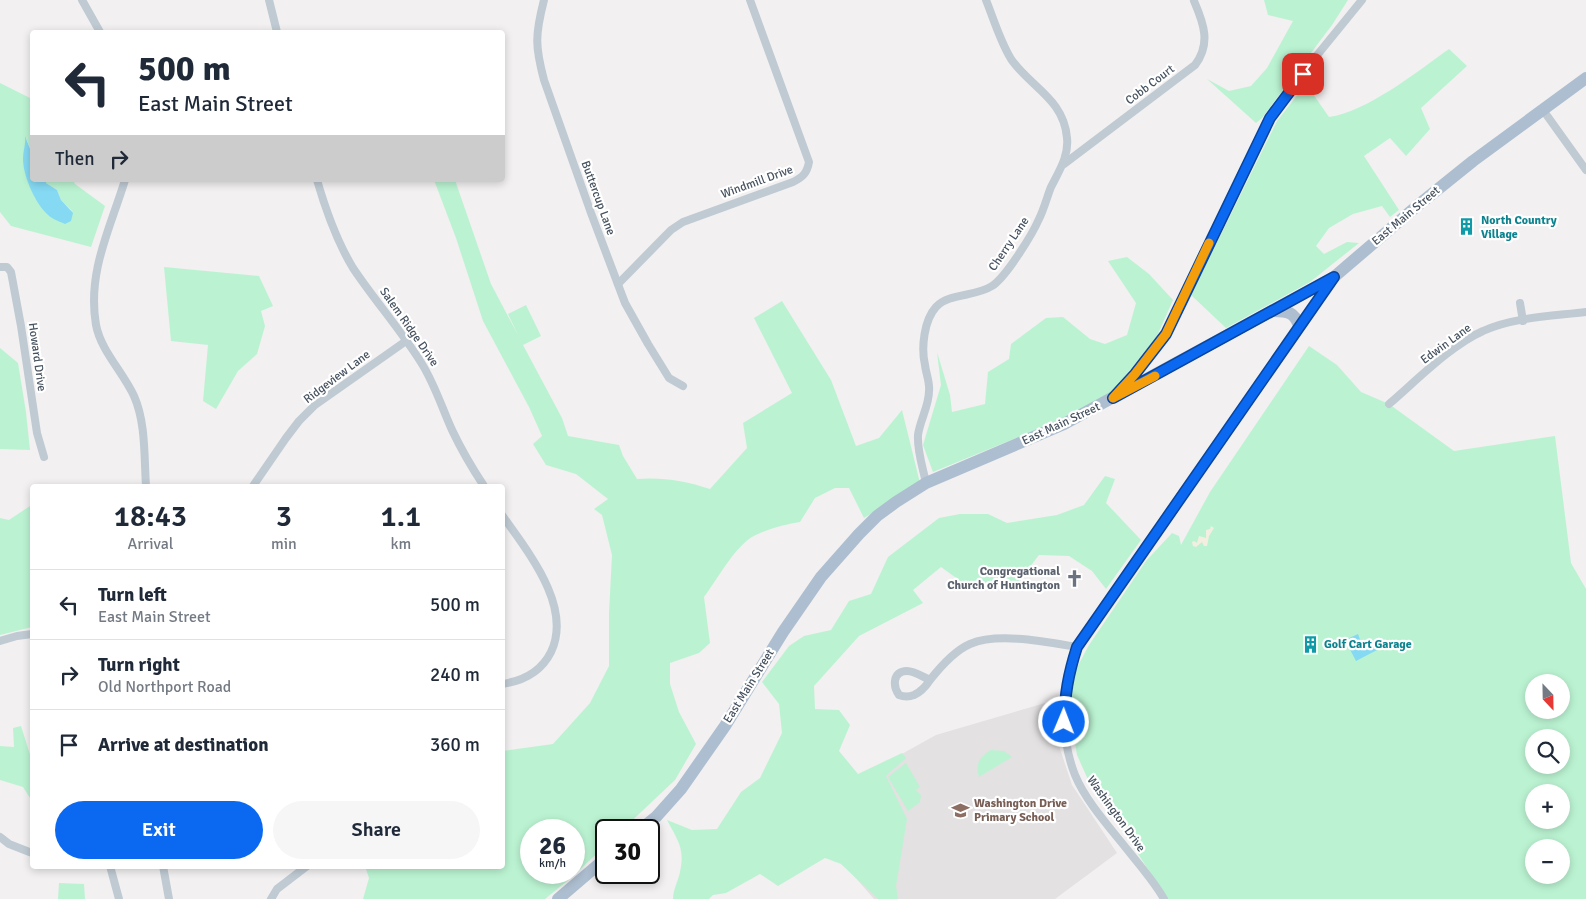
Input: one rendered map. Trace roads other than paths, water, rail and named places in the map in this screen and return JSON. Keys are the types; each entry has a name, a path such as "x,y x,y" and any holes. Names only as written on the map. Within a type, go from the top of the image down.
{"main road":[{"name":"East Main Street","path":"654,819 681,789 725,726 821,577 877,516 926,483 1064,424 1334,277 1473,161 1586,78"},
{"path":"1274,311 1286,311 1292,314 1297,319 1299,326"},
{"path":"558,899 595,867"}],"street":[{"path":"82,0 99,30"},
{"path":"269,0 276,30"},
{"name":"Buttercup Lane","path":"544,0 536,42 538,59 544,80 618,284 634,320 669,378 683,386"},
{"name":"Windmill Drive","path":"618,284 671,230 683,222 793,182 802,178 808,171 809,162 750,0"},
{"name":"Cherry Lane","path":"926,483 918,434 930,391 929,378 924,364 924,345 928,319 936,306 947,300 983,291 994,285 1004,274 1035,229 1051,188 1064,164 1067,138 1063,122 1048,96 1035,85 1012,59 1002,41 986,0"},
{"path":"1113,398 1135,374 1166,334 1270,118 1314,59 1362,0"},
{"name":"Cobb Court","path":"1064,164 1195,66 1202,56 1204,34 1202,20 1194,1"},
{"path":"1543,110 1586,170"},
{"path":"124,182 104,239 98,262 94,309 102,341 134,395 140,412 146,484"},
{"name":"Salem Ridge Drive","path":"318,182 326,213 353,268 406,341 433,384 451,428 483,484"},
{"name":"Howard Drive","path":"0,267 7,267 11,272 21,326 35,426 44,457"},
{"name":"Washington Drive","path":"1164,899 1100,814 1075,775 1068,751 1064,722 1068,674 1077,647 1334,277"},
{"path":"1520,304 1523,321"},
{"name":"Edwin Lane","path":"1388,404 1471,337 1491,328 1523,321 1586,312"},
{"name":"Ridgeview Lane","path":"255,484 286,438 315,405 406,341"},
{"path":"505,518 550,591 557,627 554,644 546,662 535,672 520,680 505,683"},
{"path":"0,641 30,634"},
{"path":"930,680 906,671 900,673 895,678 895,690 899,696 914,696 926,686 958,650 971,643 988,638 1035,640 1077,647"},
{"path":"0,837 9,844 30,851"},
{"path":"111,869 119,899"},
{"path":"164,869 169,899"},
{"path":"271,899 277,888 303,869"}],"water":[{"path":"25,136 30,149 30,182 46,182 57,190 61,200 73,213 71,221 65,224 54,219 47,214 37,201 23,165"},
{"path":"1358,634 1362,645 1372,640 1377,650 1356,661 1345,640"}],"place":[{"name":"North Country Village","path":"1467,227"},
{"name":"Congregational Church of Huntington","path":"1074,578"},
{"name":"Golf Cart Garage","path":"1310,644"},
{"name":"Washington Drive Primary School","path":"960,810"}]}
